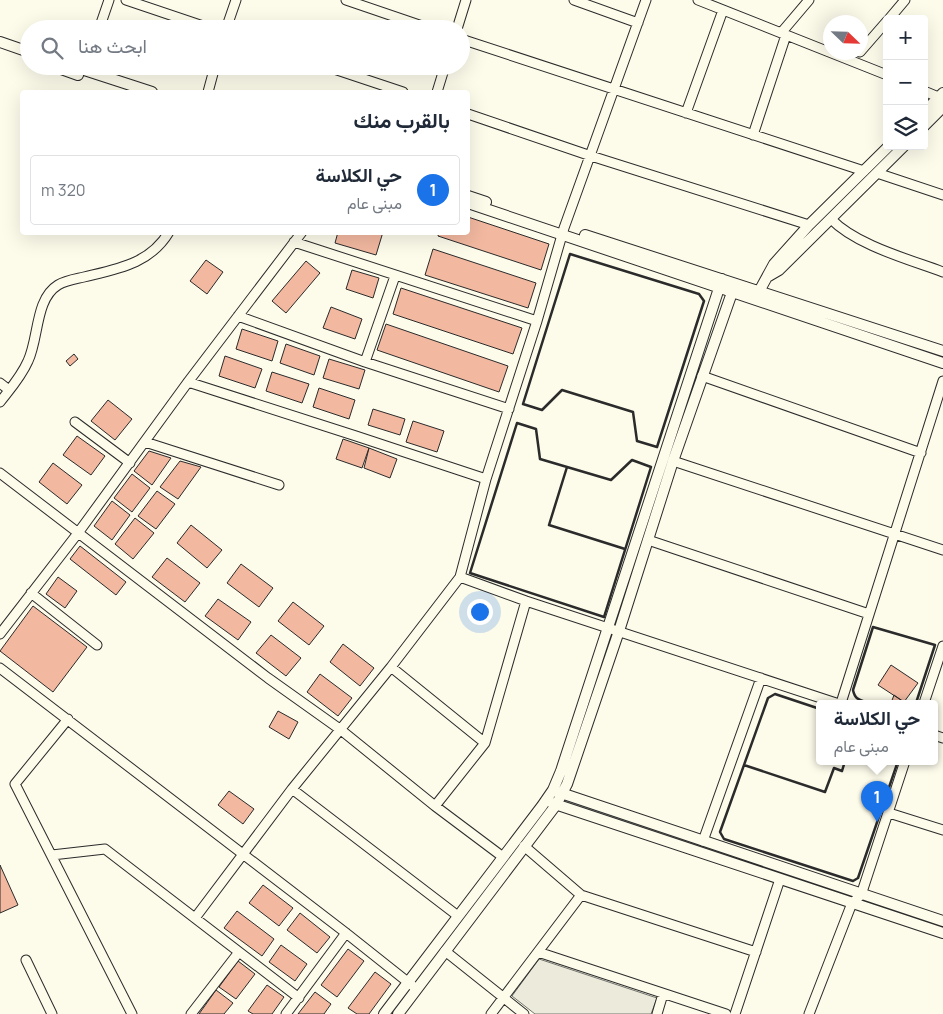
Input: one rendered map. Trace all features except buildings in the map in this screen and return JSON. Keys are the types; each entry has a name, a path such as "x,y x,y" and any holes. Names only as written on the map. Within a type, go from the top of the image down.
{"street":[{"path":"102,20 108,0"},
{"path":"126,0 185,20"},
{"path":"229,20 236,0"},
{"path":"346,0 405,20"},
{"path":"460,20 466,0"},
{"path":"574,0 638,23"},
{"path":"195,918 292,789 391,667 460,577 486,480 564,231 646,0"},
{"path":"698,0 720,6 883,73"},
{"path":"753,135 784,34 809,0"},
{"path":"892,15 905,0"},
{"path":"686,114 720,6"},
{"path":"868,43 883,26"},
{"path":"0,42 20,49"},
{"path":"470,42 864,171"},
{"path":"0,49 20,55"},
{"path":"80,75 125,90"},
{"path":"104,75 146,90"},
{"path":"209,90 213,75"},
{"path":"352,75 398,90"},
{"path":"438,90 442,75"},
{"path":"928,93 942,99"},
{"path":"928,109 942,99"},
{"path":"928,120 942,99"},
{"path":"470,115 591,156 809,225"},
{"path":"756,296 770,268 809,225 885,150"},
{"path":"767,277 779,270 900,150"},
{"path":"877,173 943,195"},
{"path":"470,197 943,363"},
{"path":"470,204 564,231"},
{"path":"831,219 842,230 855,238 943,272"},
{"path":"0,402 28,361 43,304 53,289 70,280 135,263 156,248 167,235"},
{"path":"0,634 300,235"},
{"path":"294,242 537,321"},
{"path":"365,362 395,276"},
{"path":"384,1014 391,1004 445,951 524,846 573,771 614,629 721,284"},
{"path":"614,629 648,540 702,376 734,288"},
{"path":"756,296 943,351"},
{"path":"238,316 365,362 509,409"},
{"path":"702,376 921,453"},
{"path":"842,700 943,381"},
{"path":"188,382 486,480"},
{"path":"0,383 10,390"},
{"path":"75,422 130,463"},
{"path":"145,442 279,485"},
{"path":"673,461 943,550"},
{"path":"0,474 268,678 341,730 435,806 504,857"},
{"path":"648,540 869,614"},
{"path":"460,577 526,601 827,700"},
{"path":"32,593 97,645"},
{"path":"435,806 485,743 526,601"},
{"path":"925,700 943,646"},
{"path":"391,667 485,743"},
{"path":"0,668 412,985"},
{"path":"703,841 761,678"},
{"path":"68,719 15,784 132,1014"},
{"path":"809,1014 852,903 862,895 904,765"},
{"path":"292,789 458,916"},
{"path":"558,792 943,921"},
{"path":"391,1004 401,1013 412,985 458,916 504,857 551,803"},
{"path":"551,803 943,933"},
{"path":"889,813 943,830"},
{"path":"524,846 581,895 756,952"},
{"path":"52,856 105,849 299,998"},
{"path":"735,1014 780,879"},
{"path":"490,1014 581,895"},
{"path":"286,1014 346,933"},
{"path":"445,951 524,1014"},
{"path":"191,1014 239,952"},
{"path":"538,952 726,1014"},
{"path":"26,960 52,1014"},
{"path":"657,1014 663,994"}],"shaded area":[{"path":"539,959 657,998 651,1014 535,1014 512,996"}],"wall":[{"path":"570,254 699,294 704,301 657,447 637,441 633,412 562,390 542,410 523,404 570,254"},
{"path":"517,423 536,429 540,459 611,480 632,460 651,467 604,617 470,573 517,423"},
{"path":"567,467 549,525 625,549"},
{"path":"860,700 853,690 873,627 935,645 917,700"},
{"path":"816,708 775,694 768,698 720,832 724,839 853,881 858,878 897,765"},
{"path":"744,765 825,792 834,768 842,771 844,765"}],"place":[{"name":"حي الكلاسة","path":"877,822"}]}
